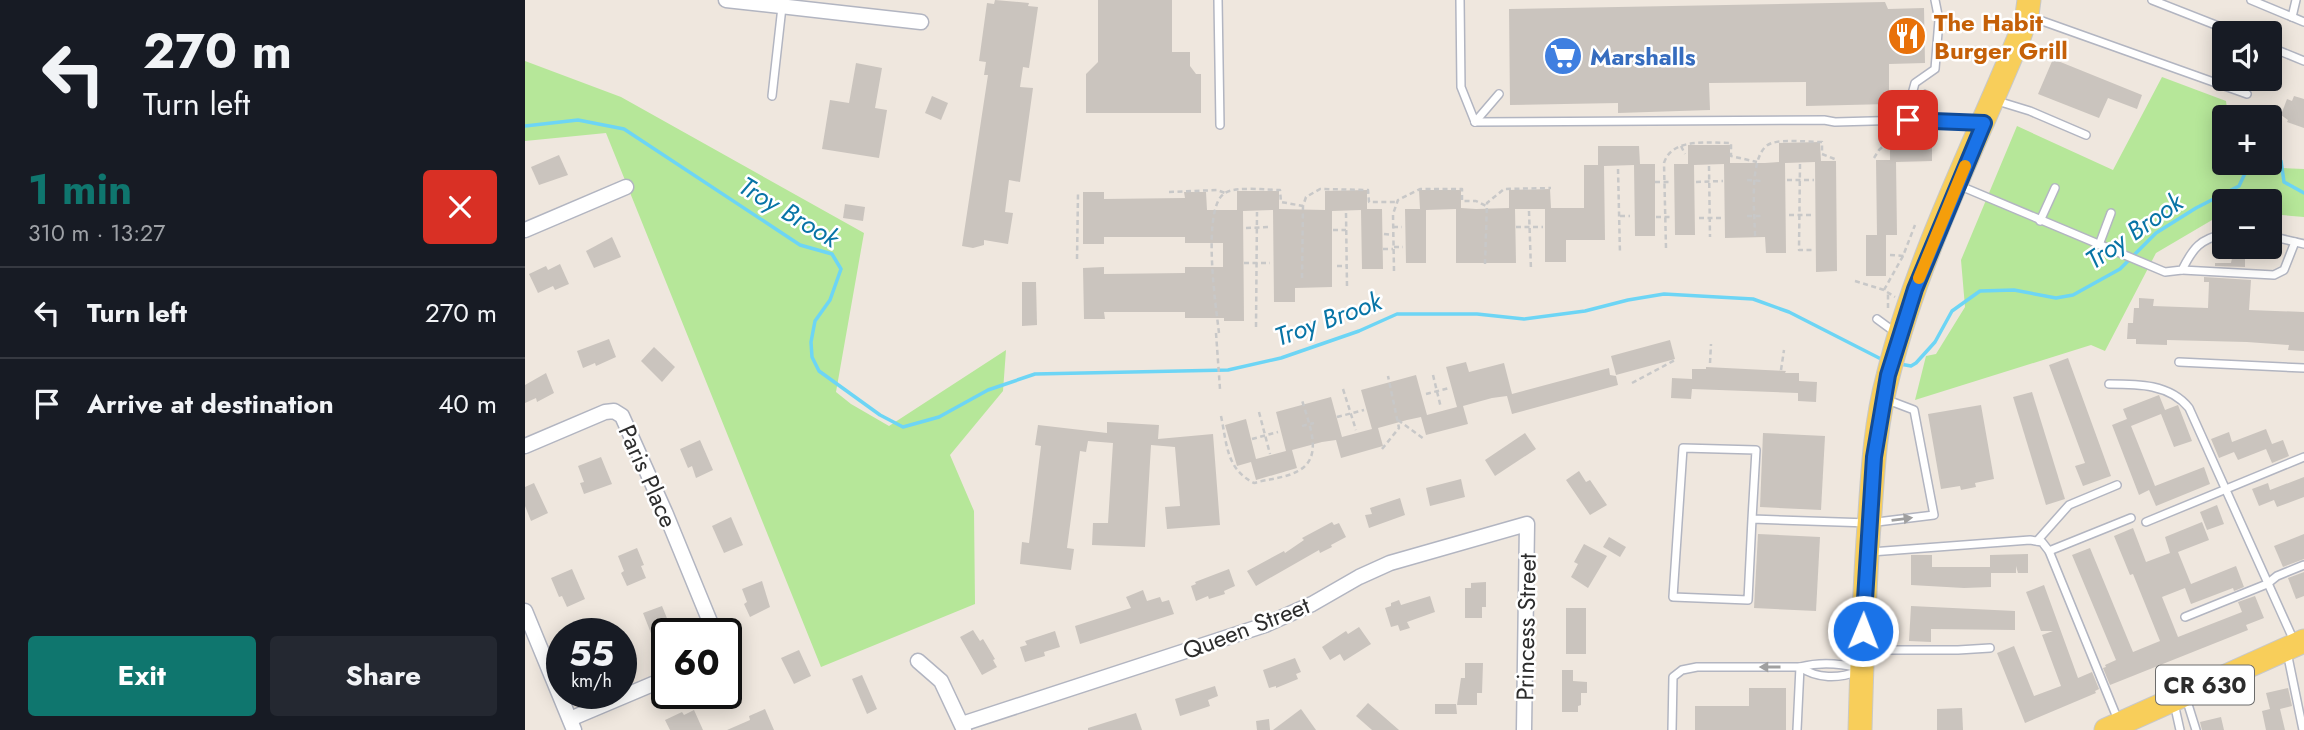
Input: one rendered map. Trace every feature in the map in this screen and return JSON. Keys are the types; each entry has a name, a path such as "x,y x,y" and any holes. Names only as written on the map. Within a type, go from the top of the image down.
{"main road":[{"path":"1860,730 1874,457 1888,375 1915,289 1994,100 2030,5"},
{"name":"CR 630","path":"2114,728 2295,645"}],"street":[{"path":"726,0 921,22"},
{"path":"525,230 627,187"},
{"name":"Paris Place","path":"525,446 605,412 614,411 622,415 708,618"},
{"name":"Queen Street","path":"963,727 1265,625 1390,563 1527,524"},
{"name":"Princess Street","path":"1524,730 1527,524"},
{"path":"525,611 572,724 651,686"},
{"path":"918,661 941,681 963,727"}],"lane":[{"path":"1218,0 1220,125"},
{"path":"1460,0 1461,87 1475,122"},
{"path":"1908,120 1915,83 1934,69 1939,20 1935,0"},
{"path":"2152,0 2212,24"},
{"path":"2251,0 2304,22"},
{"path":"2292,17 2296,0"},
{"path":"2030,5 2247,94"},
{"path":"772,96 782,8"},
{"path":"2282,52 2304,61"},
{"path":"1475,122 1499,94"},
{"path":"1994,100 2030,111 2086,135"},
{"path":"1475,122 1908,120 1984,123"},
{"path":"1957,185 2165,272 2182,270 2274,275 2284,270 2295,242"},
{"path":"2040,221 2055,188"},
{"path":"2099,245 2111,213"},
{"path":"2182,270 2189,256 2206,238 2212,237"},
{"path":"2282,239 2304,244"},
{"path":"1877,319 1898,340"},
{"path":"2179,362 2304,368"},
{"path":"2109,384 2165,390 2181,398 2189,408 2295,645 2303,730"},
{"path":"1752,519 1869,523 1934,515 1915,410 1884,398"},
{"path":"1683,448 1756,450 1752,519 1748,600 1673,597 1683,448"},
{"path":"2146,522 2304,457"},
{"path":"2037,541 2069,505 2117,485"},
{"path":"2049,551 2131,518"},
{"path":"1867,553 2042,542 2049,551 2114,728"},
{"path":"2185,617 2267,584 2277,576 2304,565"},
{"path":"1672,730 1673,677 1682,670 1697,667 1800,667 1812,663 1833,664 1990,648"},
{"path":"1800,667 1811,674 1843,677 1862,660"},
{"path":"1797,730 1800,667"},
{"path":"2179,697 2180,730"},
{"path":"2179,697 2196,730"}],"path":[{"path":"1924,109 1925,89"},
{"path":"1874,158 1878,150 1889,141 1935,139 1935,131"},
{"path":"1755,236 1755,181 1757,162 1764,148 1769,144 1785,142 1822,142 1822,153 1837,160"},
{"path":"1665,248 1665,158 1671,151 1689,143 1731,143 1731,156 1757,162"},
{"path":"1681,146 1685,154"},
{"path":"1800,164 1799,250 1813,250"},
{"path":"1709,166 1710,237"},
{"path":"1618,169 1621,254"},
{"path":"1747,180 1762,180"},
{"path":"1787,180 1814,180"},
{"path":"1696,181 1723,181"},
{"path":"1655,182 1671,182"},
{"path":"1485,264 1486,206 1504,189 1551,188"},
{"path":"1394,271 1393,214 1398,202 1413,191 1462,189 1462,201 1476,201 1486,206"},
{"path":"1169,192 1217,190 1225,193"},
{"path":"1220,389 1213,286 1213,228 1217,200 1233,190 1280,190 1281,202 1303,206"},
{"path":"1302,278 1303,206 1307,197 1320,190 1368,190 1369,202 1398,202"},
{"path":"1500,192 1504,197"},
{"path":"1077,259 1078,194"},
{"path":"1208,210 1214,211"},
{"path":"1529,211 1531,270"},
{"path":"1256,327 1257,212"},
{"path":"1346,213 1347,287"},
{"path":"1789,215 1813,215"},
{"path":"1619,216 1630,216"},
{"path":"1747,216 1764,216"},
{"path":"1072,218 1078,217"},
{"path":"1655,217 1673,217"},
{"path":"1699,218 1721,218"},
{"path":"1884,290 1903,256 1915,225"},
{"path":"1515,226 1543,227"},
{"path":"1245,228 1269,227"},
{"path":"1394,227 1402,227"},
{"path":"1213,228 1219,228"},
{"path":"1333,230 1346,230"},
{"path":"1296,232 1308,235"},
{"path":"1384,234 1394,234"},
{"path":"1383,249 1403,247"},
{"path":"1890,255 1912,255"},
{"path":"1244,263 1270,263"},
{"path":"1337,266 1346,266"},
{"path":"1854,281 1884,290 1895,297"},
{"path":"1888,294 1888,309"},
{"path":"1710,363 1711,344"},
{"path":"1781,370 1784,350"},
{"path":"1632,383 1677,359"},
{"path":"1433,375 1441,408"},
{"path":"1382,449 1399,428 1388,376"},
{"path":"1426,394 1449,388"},
{"path":"1343,389 1356,430"},
{"path":"1221,416 1233,467 1254,483 1297,472 1306,465 1314,446 1302,400"},
{"path":"1338,417 1364,410"},
{"path":"1259,412 1270,454"},
{"path":"1398,420 1424,439"},
{"path":"1302,426 1314,423"},
{"path":"1252,439 1278,432"}],"green space":[{"path":"525,61 621,97 864,233 836,392 851,404 889,426 1006,350 1003,391 950,455 974,511 975,604 821,667 606,133 525,141"},
{"path":"2162,77 2226,101 2226,105 2212,105 2212,175 2282,175 2282,168 2304,169 2304,217 2282,215 2282,189 2212,189 2212,220 2156,253 2105,351 2091,345 1915,400 1926,356 1936,354 1965,307 1961,260 2017,126 2113,170"}],"building":[{"path":"995,0 1029,3 1028,6 1038,7 1029,68 1023,67 1020,87 1033,88 1020,182 1009,180 1005,212 1013,213 1008,244 984,240 984,245 973,248 962,246 988,75 984,75 986,62 979,61 987,3 994,4"},
{"path":"1098,0 1172,0 1172,52 1190,52 1190,66 1196,74 1201,74 1201,113 1086,113 1086,74 1098,62"},
{"path":"1885,2 1888,9 1924,8 1925,63 1889,64 1889,104 1806,106 1806,82 1709,83 1710,110 1618,113 1618,103 1510,105 1509,9"},
{"path":"2053,59 2142,95 2137,109 2108,98 2099,118 2038,94"},
{"path":"856,63 882,68 875,108 887,110 879,158 822,149 830,100 849,103"},
{"path":"932,96 948,103 941,120 925,113"},
{"path":"2294,96 2304,99 2304,128 2287,122 2282,116 2287,99 2292,101"},
{"path":"1932,141 1932,161 1896,162 1897,235 1886,235 1886,276 1866,276 1866,235 1877,235 1876,160 1890,160 1890,142"},
{"path":"1820,142 1821,161 1836,161 1837,271 1816,272 1815,162 1785,163 1786,253 1766,253 1765,237 1725,238 1724,164 1694,165 1695,235 1675,235 1674,164 1688,164 1688,145 1730,145 1730,163 1765,163 1779,162 1779,143"},
{"path":"1598,146 1639,146 1640,164 1655,164 1655,236 1635,236 1634,165 1604,166 1605,240 1566,240 1566,262 1545,262 1545,209 1515,209 1516,263 1456,263 1456,209 1426,210 1426,263 1406,263 1405,209 1420,209 1419,190 1461,190 1461,208 1476,209 1509,208 1509,190 1550,189 1551,208 1584,208 1584,165 1598,165"},
{"path":"559,155 568,175 539,185 531,167"},
{"path":"1367,190 1367,209 1382,209 1383,269 1362,269 1361,210 1332,211 1332,287 1295,288 1295,302 1274,302 1273,210 1243,211 1244,321 1185,318 1185,312 1104,312 1105,319 1084,319 1083,268 1104,267 1104,274 1185,273 1185,267 1223,267 1223,243 1185,243 1185,237 1104,237 1104,244 1083,244 1083,192 1104,192 1104,199 1185,198 1184,192 1206,192 1207,210 1237,210 1237,191 1279,191 1279,209 1325,210 1325,191"},
{"path":"845,204 865,207 863,221 843,218"},
{"path":"612,237 621,257 594,268 586,251"},
{"path":"2232,259 2245,259 2245,267 2215,266 2215,263 2231,263"},
{"path":"560,264 569,284 555,290 553,286 538,293 529,274 546,266 548,270"},
{"path":"2204,277 2251,280 2249,310 2304,312 2304,351 2288,350 2289,345 2247,342 2167,340 2167,345 2136,344 2136,339 2127,339 2128,323 2133,323 2134,308 2139,308 2139,298 2154,299 2153,306 2208,308 2209,282 2204,282"},
{"path":"1022,282 1036,282 1037,325 1022,326"},
{"path":"609,339 616,357 596,366 595,363 583,368 577,351"},
{"path":"1670,340 1675,359 1616,375 1611,356"},
{"path":"654,347 675,367 662,382 641,361"},
{"path":"2068,358 2111,476 2083,486 2075,466 2085,463 2049,365"},
{"path":"1466,362 1469,372 1504,363 1512,394 1609,368 1610,375 1616,376 1618,385 1512,414 1507,396 1492,398 1463,406 1468,424 1426,435 1421,417 1407,420 1378,428 1383,446 1341,458 1336,440 1322,442 1292,450 1297,468 1256,480 1251,462 1237,466 1225,425 1246,419 1256,459 1286,451 1276,412 1331,397 1342,437 1372,429 1361,390 1416,375 1427,415 1457,407 1446,367"},
{"path":"1706,367 1799,373 1799,381 1817,382 1816,402 1798,401 1798,393 1692,389 1691,399 1671,398 1672,378 1692,379 1692,369"},
{"path":"546,373 554,393 537,402 536,398 525,403 525,385"},
{"path":"2032,392 2065,499 2046,505 2013,397"},
{"path":"2159,395 2165,410 2178,405 2192,441 2174,447 2161,414 2131,426 2155,486 2204,467 2210,484 2156,506 2149,490 2139,495 2112,425 2127,419 2123,409"},
{"path":"1981,405 1994,479 1975,483 1976,487 1961,490 1960,486 1941,489 1928,414"},
{"path":"1107,422 1159,425 1158,439 1213,434 1220,525 1167,529 1165,507 1180,506 1175,447 1151,445 1145,547 1092,545 1093,523 1108,523 1113,443 1088,441 1086,452 1080,451 1067,548 1074,549 1071,570 1020,564 1022,542 1029,543 1041,446 1035,445 1038,425 1107,433"},
{"path":"2266,429 2272,444 2283,440 2289,456 2272,463 2266,449 2238,460 2234,452 2219,458 2211,439 2229,432 2232,442"},
{"path":"1525,433 1536,449 1495,476 1485,460"},
{"path":"1763,433 1825,436 1821,510 1760,507"},
{"path":"700,440 713,470 696,478 692,466 688,468 680,449"},
{"path":"601,457 612,484 584,494 580,483 584,482 578,466"},
{"path":"1579,471 1586,482 1590,480 1607,505 1590,515 1566,480"},
{"path":"2304,477 2304,497 2277,507 2274,500 2259,506 2252,489 2268,483 2270,490"},
{"path":"1461,479 1465,497 1430,506 1426,488"},
{"path":"534,483 548,513 531,521 525,506 525,487"},
{"path":"1400,498 1405,515 1369,528 1365,515 1372,514 1370,508"},
{"path":"2217,505 2224,524 2207,530 2200,512"},
{"path":"731,517 743,545 724,553 712,526"},
{"path":"1332,522 1334,525 1339,523 1346,537 1256,586 1247,571 1284,551 1285,553 1304,540 1302,538"},
{"path":"2202,522 2209,540 2178,552 2191,584 2236,566 2244,587 2234,591 2233,588 2191,604 2185,588 2162,597 2178,637 2242,612 2238,602 2255,596 2264,618 2246,625 2248,630 2110,685 2103,668 2116,660 2072,555 2090,548 2133,652 2160,641 2133,574 2130,575 2114,536 2133,528 2146,562 2170,553 2165,537"},
{"path":"1758,534 1820,537 1816,611 1754,608"},
{"path":"2304,534 2304,559 2283,567 2274,546"},
{"path":"1609,537 1626,547 1620,557 1603,547"},
{"path":"1584,544 1607,556 1588,588 1571,577 1578,564 1574,562"},
{"path":"637,548 646,578 627,586 618,556"},
{"path":"2028,554 2028,573 2018,573 2016,566 2016,573 1991,573 1991,587 1911,585 1911,555 1932,555 1932,567 1990,567 1990,555"},
{"path":"572,569 585,599 567,607 562,596 559,597 551,578"},
{"path":"1229,569 1235,586 1224,591 1225,594 1196,601 1191,586 1196,584 1195,582"},
{"path":"2304,572 2304,596 2296,599 2288,578"},
{"path":"762,581 770,607 750,617 744,604 747,602 742,589"},
{"path":"1486,582 1486,607 1482,607 1482,618 1465,618 1465,588 1471,588 1471,583"},
{"path":"2044,585 2078,678 2092,672 2099,689 2096,693 2025,723 1997,653 2014,646 2034,696 2061,686 2042,635 2053,631 2041,631 2026,592"},
{"path":"1143,590 1147,601 1160,597 1162,602 1169,600 1174,614 1080,644 1075,626 1131,608 1126,597"},
{"path":"1430,596 1435,612 1407,622 1410,628 1400,631 1398,625 1391,627 1385,608 1391,606 1391,603 1399,600 1401,605"},
{"path":"662,606 667,618 651,618 651,633 643,613"},
{"path":"1911,606 2015,611 2015,630 1931,629 1931,642 1909,641"},
{"path":"1566,608 1586,608 1586,654 1566,654"},
{"path":"1359,627 1371,644 1344,661 1340,654 1330,660 1322,647 1346,631 1348,634"},
{"path":"973,630 980,641 983,639 997,667 982,675 960,637"},
{"path":"1055,631 1060,647 1044,652 1045,656 1025,662 1020,647 1027,645 1025,641"},
{"path":"799,650 811,676 794,684 781,658"},
{"path":"1295,658 1301,672 1296,674 1298,679 1269,688 1263,670"},
{"path":"1465,663 1483,663 1482,693 1477,693 1477,705 1457,705 1461,678 1465,678"},
{"path":"1562,670 1573,670 1573,681 1587,682 1587,693 1581,693 1578,712 1562,712"},
{"path":"862,675 877,709 867,714 852,679"},
{"path":"1215,686 1218,696 1208,700 1210,706 1180,716 1175,699"},
{"path":"1749,688 1786,688 1786,730 1695,730 1695,706 1749,706"},
{"path":"2288,688 2292,706 2280,709 2285,730 2266,730 2262,711 2270,709 2266,693"},
{"path":"1368,703 1399,730 1372,730 1356,716"},
{"path":"1435,704 1456,704 1457,714 1435,714"},
{"path":"1962,708 1963,730 1937,730 1937,709"},
{"path":"765,709 774,730 727,730 750,720 749,716"},
{"path":"1301,709 1316,730 1273,730"},
{"path":"694,710 703,730 670,730 665,720"},
{"path":"1136,713 1142,730 1088,730 1088,728"},
{"path":"2221,717 2224,730 2202,730 2200,722"},
{"path":"1269,719 1270,730 1257,730 1256,721"}],"waterway":[{"name":"Troy Brook","path":"525,126 578,120 624,129 800,245 832,254 841,269 830,300 815,321 811,342 812,357 819,371 880,415 903,427 939,417 988,390 1035,374 1228,370 1281,358 1359,331 1397,314 1477,314 1524,319 1585,311 1664,294 1753,299 1789,312 1883,360"},
{"name":"Troy Brook","path":"2282,168 2284,182 2304,193"},
{"name":"Troy Brook","path":"1900,364 1911,366 1916,363 1935,342 1952,311 1980,291 2014,290 2056,298 2073,295 2120,269 2156,233 2239,186 2244,175"}],"slow traffic":[{"path":"1919,278 1965,166"}],"place":[{"name":"The Habit Burger Grill","path":"1907,36"},
{"name":"Marshalls","path":"1563,56"}],"route":[{"path":"1863,631 1874,457 1888,375 1915,289 1984,123 1908,120"}]}
